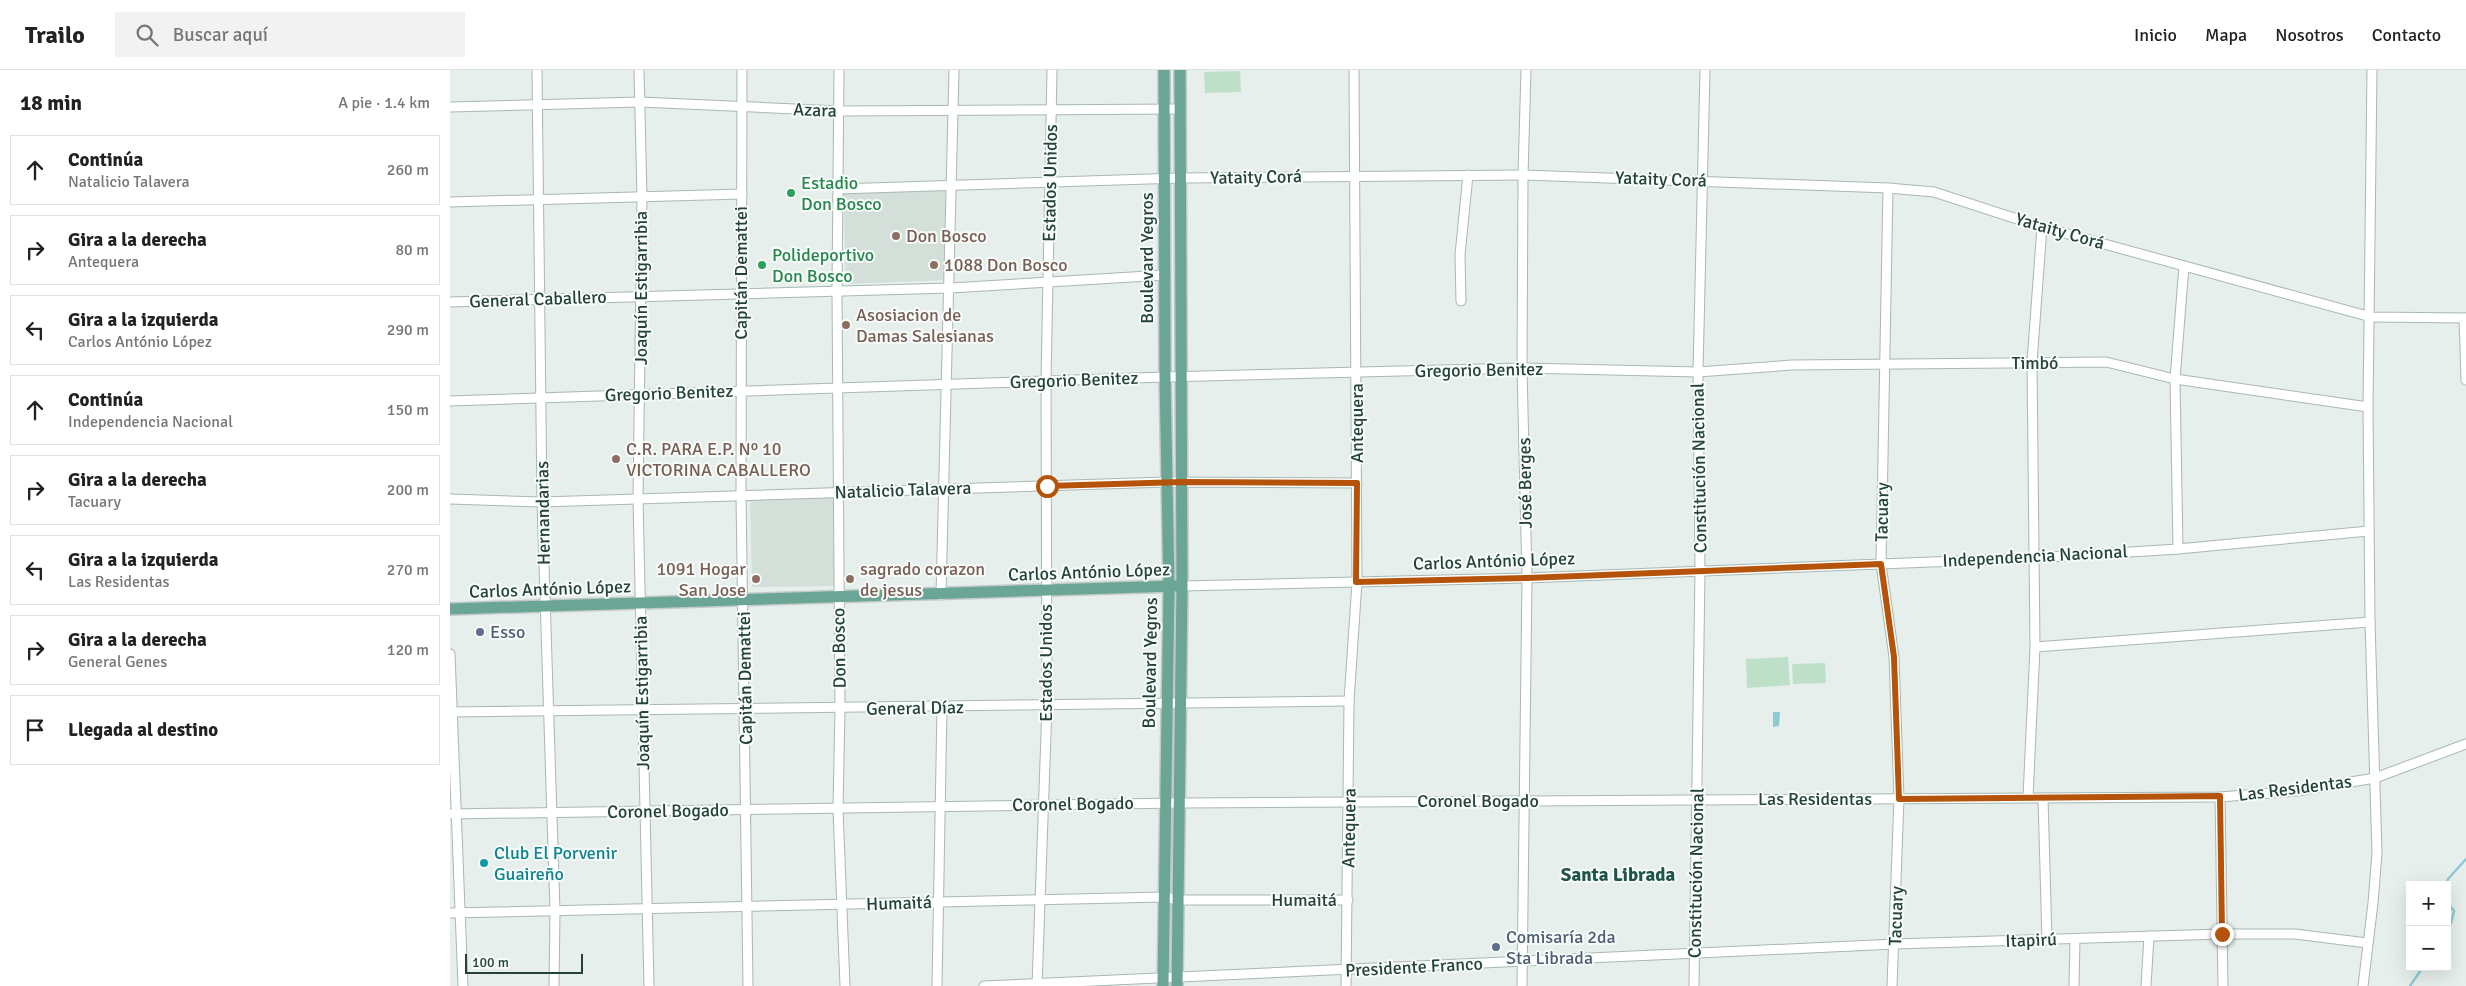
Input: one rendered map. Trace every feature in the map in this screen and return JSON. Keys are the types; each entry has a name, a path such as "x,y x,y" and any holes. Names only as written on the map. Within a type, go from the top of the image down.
{"main road":[{"name":"Boulevard Yegros","path":"1163,983 1169,586 1165,377 1164,70"},
{"name":"Boulevard Yegros","path":"1177,982 1182,586 1180,70"},
{"name":"Carlos António López","path":"450,609 1046,592 1182,586"}],"street":[{"name":"Hernandarias","path":"538,70 540,398 555,911 554,986"},
{"name":"Joaquín Estigarribia","path":"639,70 642,197 638,498 649,986"},
{"name":"Capitán Demattei","path":"742,70 741,495 748,986"},
{"name":"Don Bosco","path":"839,70 837,492 840,708 838,808 845,986"},
{"path":"941,595 953,186 954,70"},
{"name":"Estados Unidos","path":"1037,985 1047,706 1046,381 1052,70"},
{"name":"Antequera","path":"1346,986 1349,701 1356,582 1357,483 1354,70"},
{"name":"José Berges","path":"1522,986 1527,578 1522,368 1523,175 1526,70"},
{"name":"Constitución Nacional","path":"1694,986 1700,571 1698,372 1705,70"},
{"path":"2363,986 2377,853 2370,622 2368,406 2371,317 2372,70"},
{"name":"Azara","path":"450,107 640,102 839,111 1180,109"},
{"path":"1461,302 1460,255 1468,175"},
{"name":"Yataity Corá","path":"838,189 1180,178 1468,175 1703,180 1888,188 1934,192 2042,227 2371,317 2465,318"},
{"name":"Tacuary","path":"1888,188 1881,564 1894,657 1899,799 1892,986"},
{"path":"450,202 742,194"},
{"path":"2028,797 2036,647 2032,362 2042,227"},
{"path":"2178,549 2175,379 2184,266"},
{"name":"General Caballero","path":"450,302 950,288 1165,275"},
{"path":"2465,318 2466,380"},
{"name":"Timbó","path":"1698,372 1792,365 2106,362 2175,379 2368,406"},
{"name":"Gregorio Benitez","path":"450,400 1165,377 1522,368 1698,372"},
{"name":"Natalicio Talavera","path":"450,499 542,502 1167,482 1357,483"},
{"name":"Independencia Nacional","path":"1700,571 2035,558 2178,549 2369,531"},
{"name":"Carlos António López","path":"1182,586 1527,578 1700,571"},
{"path":"2036,647 2370,622"},
{"path":"450,654 453,814 463,986"},
{"name":"General Díaz","path":"451,712 942,708 1349,701"},
{"path":"937,986 942,708"},
{"name":"Las Residentas","path":"1697,800 2220,796 2297,791 2375,778 2466,744"},
{"path":"2220,796 2223,986"},
{"path":"2043,798 2047,940"},
{"name":"Coronel Bogado","path":"453,814 1180,802 1697,800"},
{"name":"Humaitá","path":"450,913 747,908 1164,897 1178,900 1348,900"},
{"name":"Itapirú","path":"1694,954 1895,944 2222,934 2295,934 2367,943"},
{"path":"2146,986 2149,936"},
{"path":"2074,986 2075,939"},
{"name":"Presidente Franco","path":"984,986 1163,983 1347,970 1694,954"}],"shaded area":[{"name":"Don Bosco","path":"945,188 948,280 846,284 843,191"},
{"path":"835,493 837,586 752,587 750,496"}],"green space":[{"path":"1240,71 1241,92 1205,93 1204,72"},
{"path":"1788,657 1790,685 1747,688 1746,659"},
{"path":"1825,663 1826,683 1793,684 1792,664"}],"water":[{"path":"1773,712 1780,712 1779,726 1773,727"}],"waterway":[{"path":"2448,881 2466,859"},
{"path":"2451,907 2454,911 2451,923"},
{"path":"2410,986 2420,971"}],"place":[{"name":"Estadio Don Bosco","path":"791,193"},
{"name":"Don Bosco","path":"896,236"},
{"name":"Polideportivo Don Bosco","path":"762,265"},
{"name":"1088 Don Bosco","path":"934,265"},
{"name":"Asosiacion de Damas Salesianas","path":"846,325"},
{"name":"C.R. PARA E.P. Nº 10 VICTORINA CABALLERO","path":"616,459"},
{"name":"1091 Hogar San Jose","path":"756,579"},
{"name":"sagrado corazon de jesus","path":"850,579"},
{"name":"Esso","path":"480,632"},
{"name":"Club El Porvenir Guaireño","path":"484,863"},
{"name":"Comisaría 2da Sta Librada","path":"1496,947"}],"district":[{"name":"Santa Librada","path":"1618,875"}],"route":[{"path":"1047,486 1182,482 1357,483 1356,582 1527,578 1881,564 1894,657 1899,799 2220,796 2222,934"}]}
